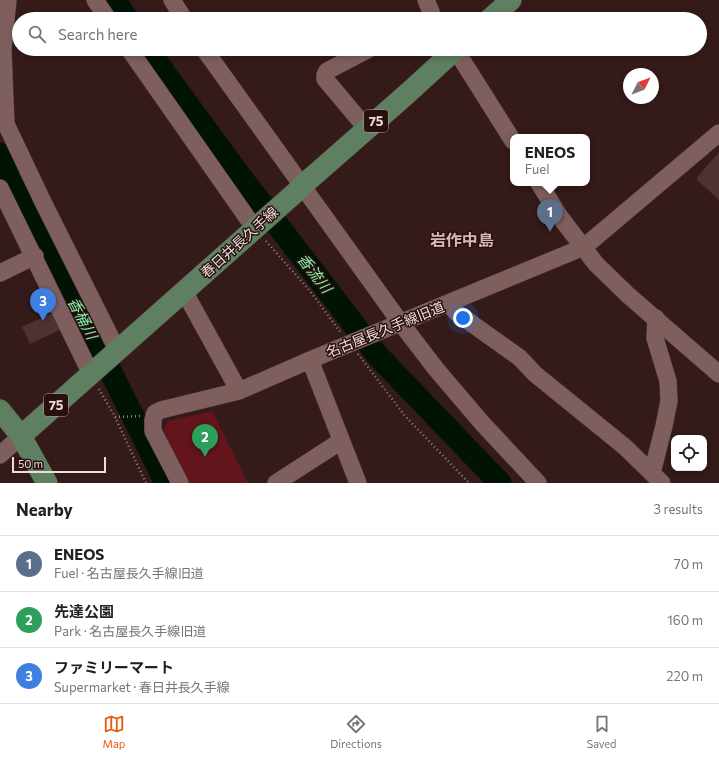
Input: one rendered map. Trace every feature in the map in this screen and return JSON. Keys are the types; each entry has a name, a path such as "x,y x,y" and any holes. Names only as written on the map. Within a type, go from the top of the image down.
{"main road":[{"path":"498,12 511,0"},
{"name":"春日井長久手線","path":"22,436 447,56"},
{"path":"0,410 22,436 47,483"}],"street":[{"path":"8,0 3,49 6,124 117,350"},
{"path":"95,0 103,12"},
{"path":"172,0 180,12"},
{"path":"426,0 429,12"},
{"path":"134,56 258,226"},
{"path":"209,56 299,188 398,323 482,423 538,483"},
{"path":"356,56 327,71 325,78 367,129"},
{"path":"459,56 510,136"},
{"name":"名古屋長久手線旧道","path":"180,483 153,431 153,420 155,413 161,410 239,391 398,323 584,247 719,133"},
{"path":"541,186 560,217 596,264 628,295 719,374"},
{"path":"0,188 91,374"},
{"path":"0,273 34,256"},
{"path":"184,291 239,391"},
{"path":"448,303 457,313 520,358 535,374 625,447 657,478"},
{"path":"656,318 655,338 668,381 669,401 657,478"},
{"path":"310,360 358,483"},
{"path":"0,455 22,436"},
{"path":"276,483 341,441"}],"path":[{"path":"258,226 353,342 405,416 469,483"},
{"path":"91,374 146,483"},
{"path":"114,417 142,416"}],"shaded area":[{"path":"212,411 248,483 188,483 163,430 168,421"}],"building":[{"path":"719,152 719,200 697,180 698,176"},
{"path":"52,313 60,330 30,344 22,327"}],"waterway":[{"name":"香流川","path":"115,0 123,12"},
{"name":"香流川","path":"152,56 240,176 378,356 500,483"},
{"name":"香桶川","path":"0,154 9,180 95,340 166,483"}],"place":[{"name":"ENEOS","path":"550,232"},
{"name":"ファミリーマート","path":"43,321"},
{"name":"先達公園","path":"205,457"}],"district":[{"name":"岩作中島","path":"462,239"}]}
